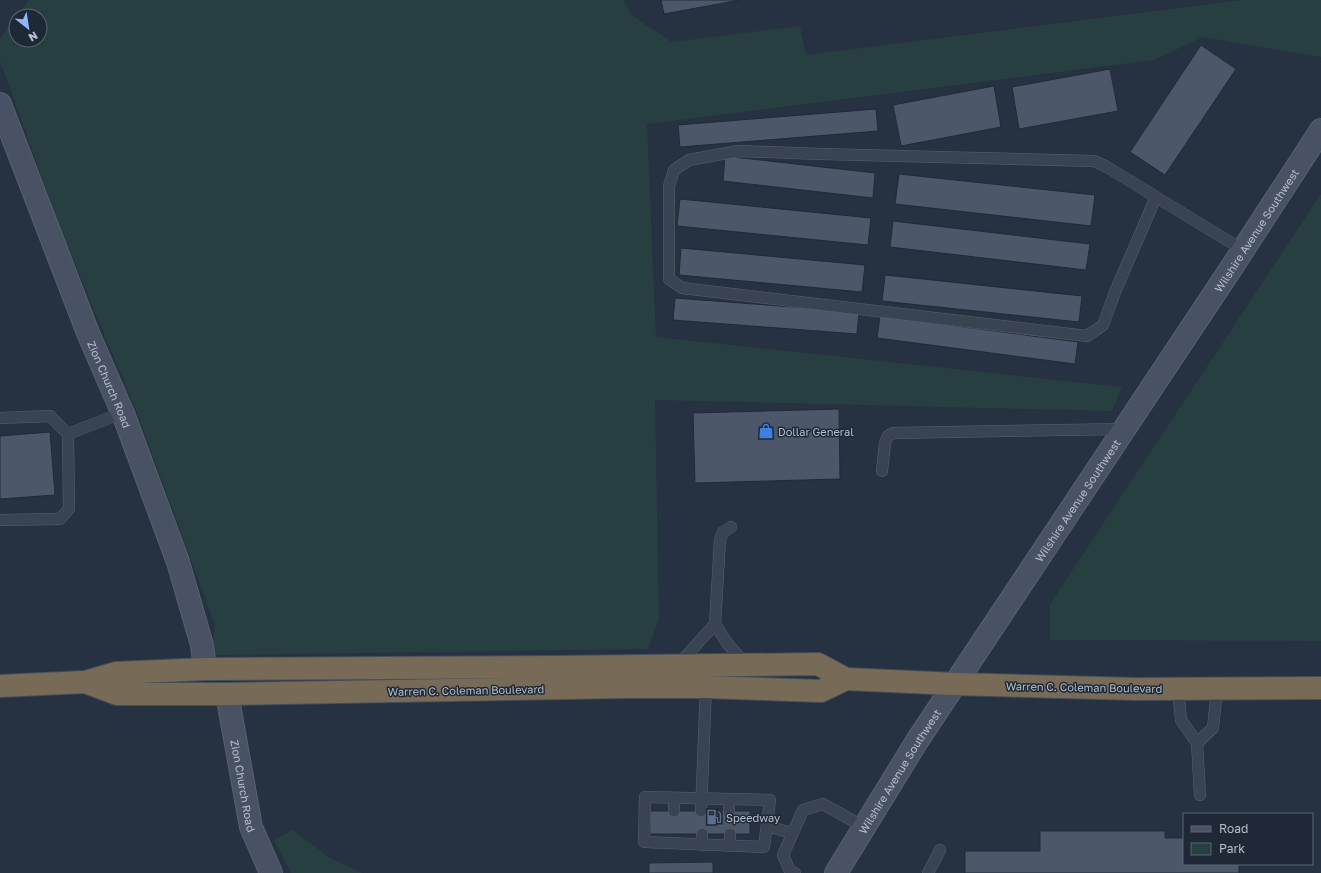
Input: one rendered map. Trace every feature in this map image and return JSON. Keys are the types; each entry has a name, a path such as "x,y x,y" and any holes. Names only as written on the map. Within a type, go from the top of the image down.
{"highway":[{"name":"Warren C. Coleman Boulevard","path":"0,686 85,682 116,673 205,669 678,665 747,666 818,664 846,678 955,684 1136,689 1321,688"},
{"name":"Warren C. Coleman Boulevard","path":"85,682 117,694 227,694 616,687 706,687 821,691 846,678"}],"street":[{"name":"Zion Church Road","path":"0,104 88,333 122,413 178,562 202,644 205,669"},
{"name":"Wilshire Avenue Southwest","path":"842,871 864,827 917,742 1321,130"},
{"name":"Zion Church Road","path":"227,694 251,827 271,873"}],"lane":[{"path":"1156,197 1115,292 1103,326 1086,336 682,288 669,279 669,186 674,170 690,160 738,151 1094,161 1107,167 1243,250"},
{"path":"68,434 122,413"},
{"path":"0,418 50,416 68,434 69,510 60,519 0,520"},
{"path":"882,470 885,443 888,436 893,433 1124,429"},
{"path":"731,527 723,532 720,540 715,624 727,644 747,666"},
{"path":"678,665 715,624"},
{"path":"701,811 706,687"},
{"path":"1178,689 1181,720 1197,743 1200,795"},
{"path":"1197,743 1213,728 1216,689"},
{"path":"645,797 674,798 770,800 764,847 730,846 702,839 675,839 644,842 645,797"},
{"path":"674,798 674,811"},
{"path":"729,799 729,811"},
{"path":"795,873 790,871 782,855 802,810 823,804 864,827"},
{"path":"767,826 792,833"},
{"path":"730,834 730,846"},
{"path":"928,873 940,850"}],"green space":[{"path":"29,0 624,0 631,15 672,42 800,26 806,55 1243,0 1321,0 1321,57 1203,37 1154,60 647,124 656,337 1122,387 1112,411 655,400 659,619 648,649 213,655 214,623 138,415 62,233 0,61 0,39 8,28 8,48 48,48 48,8 23,8"},
{"path":"1321,194 1321,641 1050,640 1050,604"},
{"path":"293,830 330,858 362,873 291,873 274,840"}],"building":[{"path":"661,0 740,0 664,14"},
{"path":"1201,45 1236,69 1165,175 1130,152"},
{"path":"1110,69 1118,111 1019,129 1012,87"},
{"path":"994,86 1001,127 901,146 893,105"},
{"path":"876,109 878,131 680,147 678,125"},
{"path":"725,156 875,173 873,198 723,181"},
{"path":"899,174 1095,195 1091,226 895,204"},
{"path":"680,199 871,218 868,245 677,226"},
{"path":"893,221 1090,244 1086,270 890,247"},
{"path":"681,248 865,265 862,292 679,275"},
{"path":"885,275 1082,296 1079,322 882,301"},
{"path":"675,298 859,312 857,334 673,320"},
{"path":"880,316 1078,342 1075,364 877,338"},
{"name":"Dollar General","path":"839,409 840,479 695,483 693,413"},
{"path":"50,432 55,495 0,499 0,436"},
{"path":"650,811 750,811 750,834 650,834"},
{"path":"1040,831 1165,831 1165,838 1183,838 1183,865 1239,865 1239,873 965,873 965,851 1040,851"},
{"path":"713,862 713,873 649,873 649,863"}],"place":[{"name":"Dollar General","path":"766,431"},
{"name":"Speedway","path":"714,817"}]}
